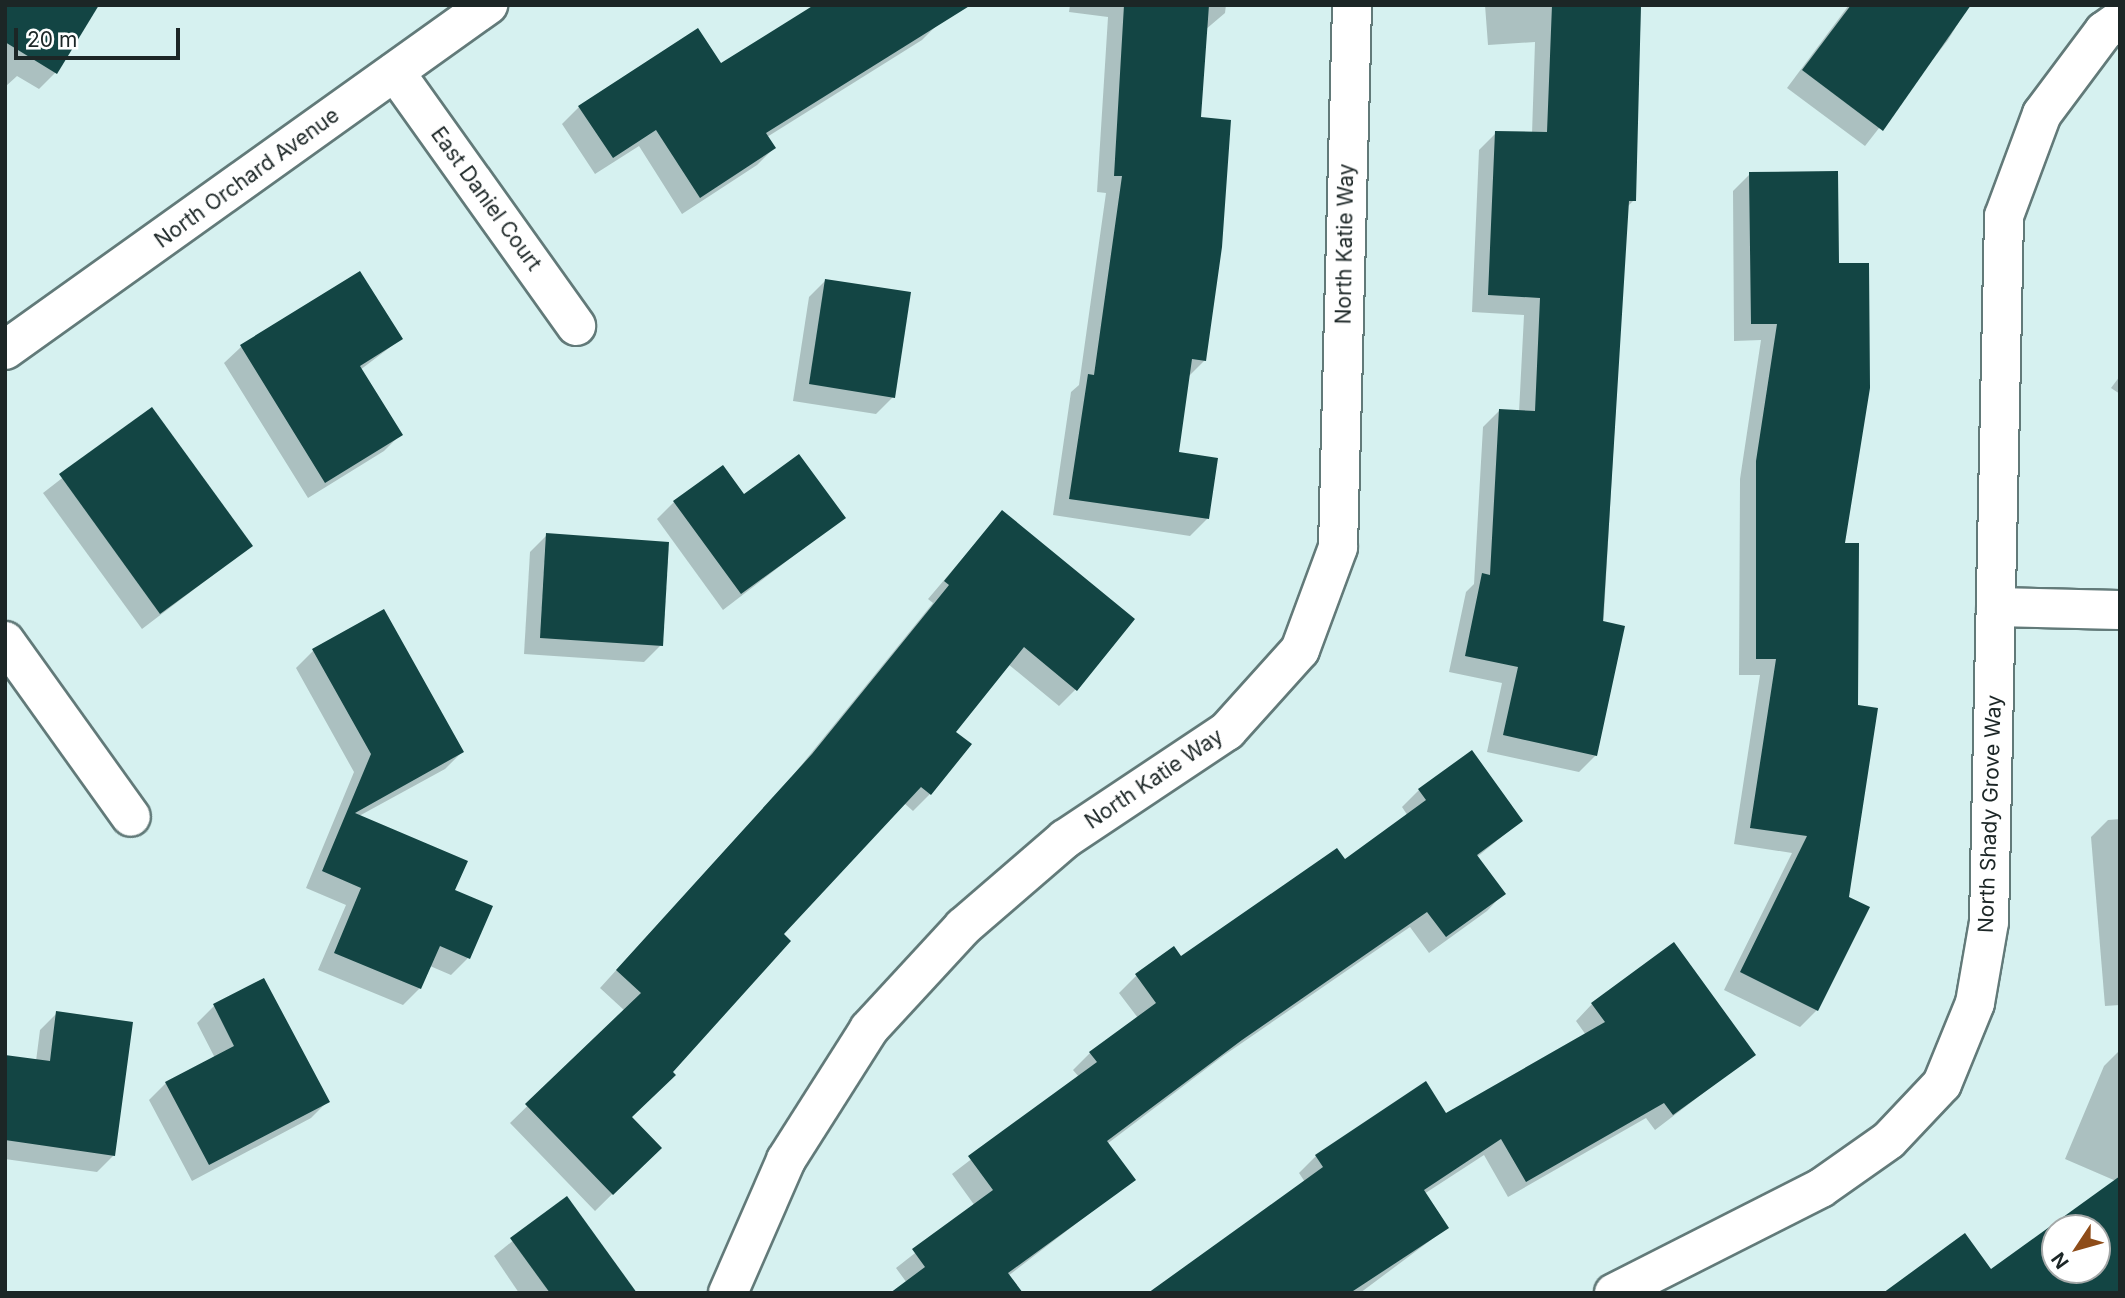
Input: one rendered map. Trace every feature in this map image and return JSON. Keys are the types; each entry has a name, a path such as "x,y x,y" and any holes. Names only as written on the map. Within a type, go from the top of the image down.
{"street":[{"name":"North Orchard Avenue","path":"5,350 488,5"},
{"name":"North Katie Way","path":"728,1293 786,1160 869,1030 963,927 1065,839 1227,731 1300,650 1338,547 1352,5"},
{"name":"North Shady Grove Way","path":"1614,1293 1821,1188 1889,1140 1941,1084 1975,1003 1989,922 2004,216 2042,114 2104,31 2120,20"},
{"name":"East Daniel Court","path":"395,72 576,326"},
{"path":"1996,607 2120,610"},
{"path":"5,641 131,817"}],"building":[{"path":"5,5 99,5 57,74 5,42"},
{"path":"814,5 971,5 766,133 776,148 700,198 656,130 613,158 578,106 698,28 721,63"},
{"path":"1124,5 1209,5 1201,117 1231,120 1222,247 1206,361 1192,359 1179,452 1218,458 1209,519 1069,499 1088,374 1094,375 1122,176 1114,176"},
{"path":"1552,5 1641,5 1636,201 1629,201 1603,621 1625,626 1597,756 1503,735 1518,667 1465,656 1482,573 1490,575 1499,409 1535,411 1540,298 1488,295 1495,131 1547,132"},
{"path":"1851,5 1971,5 1883,131 1802,70"},
{"path":"1838,171 1839,263 1869,263 1870,388 1845,543 1859,543 1858,705 1878,708 1849,897 1870,907 1818,1011 1740,972 1807,836 1750,828 1776,659 1756,659 1756,461 1777,324 1751,324 1749,172"},
{"path":"360,271 403,339 360,366 403,435 325,483 240,345"},
{"path":"825,279 911,292 895,398 809,384"},
{"path":"152,407 253,546 160,614 59,474"},
{"path":"799,454 846,518 741,594 673,501 723,465 744,494"},
{"path":"1002,510 1135,619 1077,691 1024,647 956,732 972,744 931,795 921,787 784,934 791,941 673,1072 676,1075 632,1117 662,1148 613,1195 525,1104 641,993 616,970 812,754 949,585 944,581"},
{"path":"546,533 669,542 663,646 540,638"},
{"path":"384,609 464,752 355,813 468,861 455,890 493,906 470,959 440,946 421,989 334,953 361,888 322,871 371,754 312,649"},
{"path":"1472,750 1523,821 1477,855 1506,894 1446,937 1427,912 1242,1040 1107,1141 1136,1180 1008,1273 1023,1293 890,1293 925,1267 912,1249 993,1190 968,1156 1097,1062 1089,1052 1156,1003 1135,974 1174,946 1181,956 1337,848 1345,859 1426,800 1418,789"},
{"path":"1674,942 1756,1055 1673,1115 1664,1103 1526,1182 1501,1139 1424,1190 1449,1228 1350,1293 1148,1293 1323,1167 1315,1155 1426,1081 1446,1113 1605,1022 1591,1003"},
{"path":"264,978 330,1102 209,1165 165,1082 234,1046 213,1004"},
{"path":"56,1011 133,1022 115,1156 5,1140 5,1055 50,1061"},
{"path":"2120,1176 2120,1293 1883,1293 1965,1233 1991,1269 2041,1233 2041,1284 2111,1284 2111,1214 2067,1214"},
{"path":"567,1196 637,1293 550,1293 510,1238"}]}
